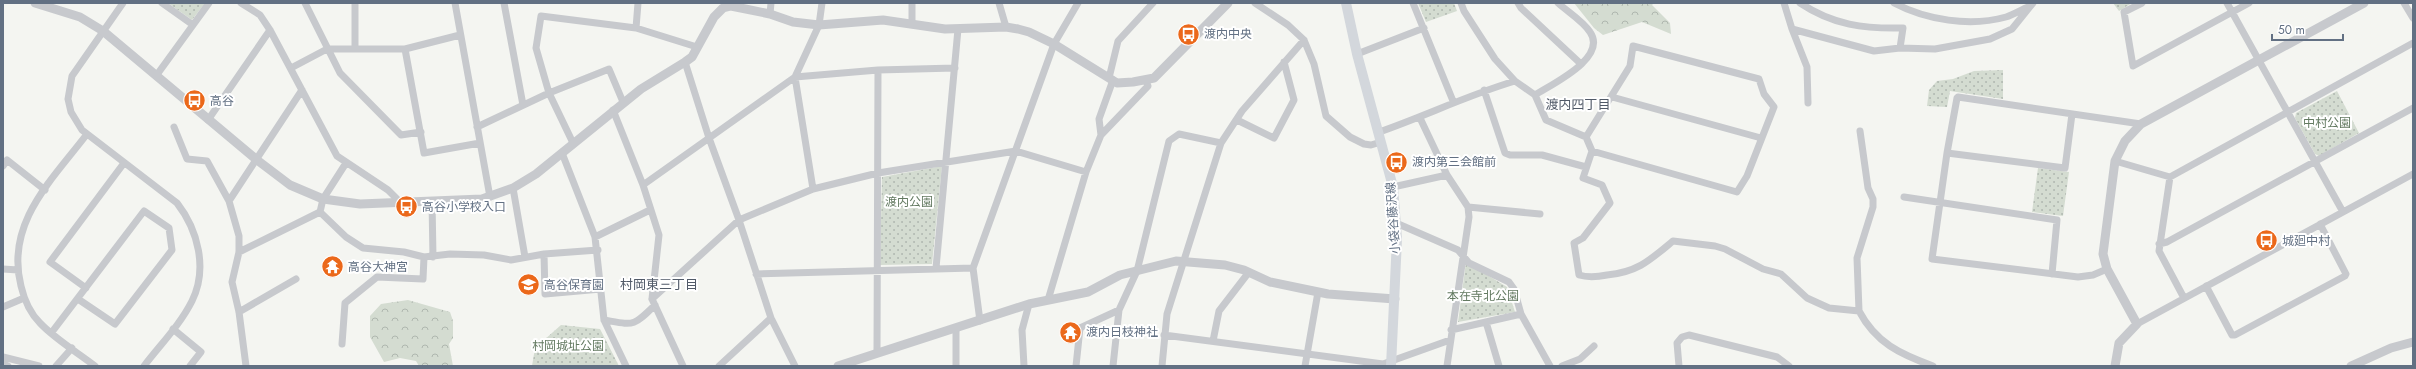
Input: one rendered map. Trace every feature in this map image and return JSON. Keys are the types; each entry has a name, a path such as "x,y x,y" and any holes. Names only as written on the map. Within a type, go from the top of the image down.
{"main road":[{"name":"小袋谷藤沢線","path":"1346,3 1357,54 1393,187 1396,223 1395,298 1386,364"}],"street":[{"path":"35,3 48,4 80,17 104,31 208,120 290,185 323,199 360,204 490,197 513,188 562,153 623,102 686,62 692,56 710,22 723,8 731,6 770,14 793,22 819,25 883,20 958,29 1006,28 1028,32 1054,44 1117,82 1146,81 1154,78 1228,3"},
{"path":"123,3 77,67 69,87 71,112 75,121 86,134 177,203 187,217 196,236 200,261 193,300 147,365"},
{"path":"162,3 193,25"},
{"path":"156,76 209,3"},
{"path":"243,3 260,15 270,30 337,156 388,190 400,202"},
{"path":"305,3 340,73 351,86 402,135 421,132"},
{"path":"355,3 355,49"},
{"path":"455,3 490,197"},
{"path":"504,3 523,105"},
{"path":"636,28 638,3"},
{"path":"770,14 771,3"},
{"path":"643,185 795,76 819,25 822,3"},
{"path":"912,3 912,23"},
{"path":"999,3 1006,28"},
{"path":"980,321 973,268 1054,44 1078,3"},
{"path":"1100,135 1099,119 1111,79 1118,41 1153,3"},
{"path":"1255,3 1288,25 1304,40 1314,64 1326,116 1350,136 1364,144 1371,145 1381,142"},
{"path":"1413,3 1453,101"},
{"path":"1461,3 1464,12 1495,59 1515,81 1535,95 1546,120 1586,137 1592,151 1583,178 1602,185 1610,203 1583,238 1574,243 1579,275 1588,278 1627,273 1641,267 1673,241 1715,246 1763,269 1781,274 1807,298 1829,308 1859,311"},
{"path":"1518,3 1521,8 1581,64"},
{"path":"1535,95 1581,64 1591,55 1593,45 1591,33 1558,3"},
{"path":"1784,3 1792,29 1807,67 1808,103"},
{"path":"1800,3 1818,15 1868,29 1903,28 1900,48"},
{"path":"1894,3 1910,12 1942,19 1976,22 2006,17 2031,5"},
{"path":"2142,3 2124,12 2133,66 2249,3"},
{"path":"2227,3 2343,212"},
{"path":"2136,324 2107,269 2103,254 2115,161 2126,141 2141,124 2364,3"},
{"path":"2404,3 2413,18"},
{"path":"1792,29 1874,51 1900,48 1935,49 1990,39 2012,30 2031,5"},
{"path":"573,144 549,93 536,48 541,16 636,28 697,47"},
{"path":"1357,54 1424,28"},
{"path":"936,268 958,29"},
{"path":"208,120 270,30"},
{"path":"291,68 327,49 405,49 460,35"},
{"path":"1162,366 1167,314 1185,261 1221,143 1237,120 1284,62 1304,40"},
{"path":"2115,161 2170,177 2413,43"},
{"path":"1586,137 1630,66 1633,46 1759,79 1764,94 1774,107 1747,176 1737,192 1592,151"},
{"path":"405,49 424,153 480,143"},
{"path":"686,62 708,138 739,220 771,318 795,366"},
{"path":"1237,120 1274,138 1294,100 1284,62"},
{"path":"795,76 878,70 955,68"},
{"path":"477,127 549,93 609,69 623,102"},
{"path":"877,353 876,270 878,70"},
{"path":"795,76 813,189"},
{"path":"1048,300 1086,172 1100,135 1148,86 1146,81"},
{"path":"1379,132 1420,118 1453,101 1515,81"},
{"path":"229,201 302,90"},
{"path":"1484,90 1505,153 1510,155 1542,155 1586,167"},
{"path":"1612,97 1761,138"},
{"path":"2107,269 2086,277 1932,259 1947,153 1958,97 2141,124"},
{"path":"2159,244 2167,242 2413,108"},
{"path":"613,110 643,185 659,235 654,302 683,366"},
{"path":"1947,153 2065,168 2072,114"},
{"path":"1420,118 1447,175 1468,207 1469,217 1451,330 1447,366"},
{"path":"174,127 187,159 207,161 229,201 239,236 239,252 232,282 239,312 246,366"},
{"path":"1860,131 1868,188 1874,199 1858,258 1859,311 1879,338 1889,347 1933,366"},
{"path":"86,134 25,220 19,238 18,270 24,298 40,324 95,366"},
{"path":"1113,366 1118,310 1137,270 1169,141 1179,134 1221,143"},
{"path":"604,320 632,324 639,321 654,302 739,220 813,189 878,173 1016,151 1086,172"},
{"path":"562,153 595,237 598,250 604,320 626,366"},
{"path":"3,166 8,160 45,190"},
{"path":"86,288 50,262 124,163"},
{"path":"320,212 323,199 346,163"},
{"path":"2115,366 2119,343 2136,324 2413,174"},
{"path":"1393,187 1447,175"},
{"path":"2170,177 2159,251 2184,298"},
{"path":"513,188 526,257"},
{"path":"1904,197 2057,220 2052,274"},
{"path":"432,201 433,257"},
{"path":"1468,207 1540,214"},
{"path":"595,237 650,210"},
{"path":"52,332 144,211 169,228 172,250 115,324 78,299"},
{"path":"239,252 320,212"},
{"path":"320,212 346,237 363,248 404,252 424,257 450,254 484,255 510,260 544,254 598,250"},
{"path":"1396,223 1458,250 1470,263 1509,282 1514,289 1521,314 1550,366"},
{"path":"2206,286 2232,335 2234,336 2345,276 2346,274 2320,224"},
{"path":"544,254 544,294 601,289"},
{"path":"342,344 345,303 377,277 422,279 424,257"},
{"path":"838,366 956,329 1029,304 1088,292 1120,276 1137,270 1185,261 1225,265 1249,272 1270,282 1318,292 1395,298"},
{"path":"756,274 973,268"},
{"path":"3,269 18,270"},
{"path":"1213,341 1219,311 1249,272"},
{"path":"239,312 296,279"},
{"path":"1305,366 1318,292"},
{"path":"3,307 24,298"},
{"path":"1024,366 1022,330 1029,304"},
{"path":"1076,366 1080,328 1118,310"},
{"path":"1451,330 1521,314"},
{"path":"719,366 771,318"},
{"path":"1486,322 1499,366"},
{"path":"173,329 201,352 190,366"},
{"path":"956,329 956,366"},
{"path":"1164,335 1307,355 1386,364 1450,340"},
{"path":"1679,366 1677,343 1682,337 1689,335 1777,357 1790,366"},
{"path":"2353,366 2391,348 2413,342"},
{"path":"1562,366 1580,359 1594,346"},
{"path":"56,366 72,348"},
{"path":"3,357 39,366"},
{"path":"1580,359 1585,366"},
{"path":"3,364 8,366"}],"green space":[{"path":"168,3 205,3 192,20"},
{"path":"1418,3 1454,3 1457,11 1426,22"},
{"path":"1574,3 1654,3 1652,5 1670,23 1671,34 1642,22 1603,35 1594,28"},
{"path":"2113,3 2132,3 2119,11"},
{"path":"2003,70 2003,99 1950,91 1947,107 1927,106 1929,90 1937,81 1953,79 1974,71"},
{"name":"中村公園","path":"2337,91 2359,133 2319,156 2315,154 2295,118 2296,113"},
{"name":"渡内公園","path":"942,166 932,264 880,265 882,177"},
{"path":"2038,168 2069,172 2063,216 2032,212"},
{"name":"本在寺北公園","path":"1466,262 1507,287 1515,312 1458,322"},
{"path":"408,300 450,312 453,321 453,338 449,344 453,366 419,366 416,361 400,358 384,362 370,337 370,316 381,304"},
{"name":"村岡城址公園","path":"561,325 600,329 619,366 532,366 535,348"}],"place":[{"name":"渡内中央","path":"1189,34"},
{"name":"高谷","path":"194,101"},
{"name":"渡内第三会館前","path":"1396,162"},
{"name":"高谷小学校入口","path":"406,207"},
{"name":"城廻中村","path":"2267,241"},
{"name":"高谷大神宮","path":"333,267"},
{"name":"高谷保育園","path":"529,285"},
{"name":"渡内日枝神社","path":"1071,332"}],"district":[{"name":"渡内四丁目","path":"1578,104"},
{"name":"村岡東三丁目","path":"659,284"}]}
